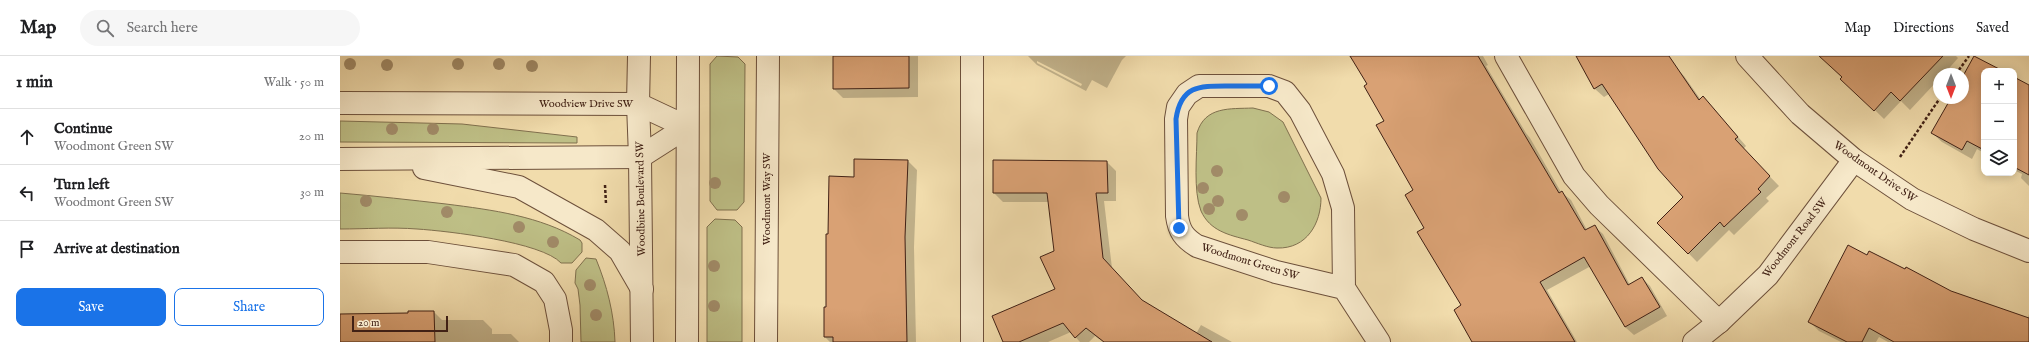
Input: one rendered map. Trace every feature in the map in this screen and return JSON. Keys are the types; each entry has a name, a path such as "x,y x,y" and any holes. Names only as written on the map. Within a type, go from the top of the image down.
{"street":[{"name":"Woodbine Boulevard SW","path":"639,56 638,104 642,342"},
{"path":"686,342 688,56"},
{"name":"Woodmont Way SW","path":"766,342 768,56"},
{"path":"972,56 972,342"},
{"path":"1506,56 1574,176 1599,205 1719,322"},
{"name":"Woodmont Drive SW","path":"1747,56 1800,114 1854,160 1886,179 1912,199 1974,229 2029,251"},
{"name":"Woodmont Green SW","path":"1199,86 1269,86 1285,92 1300,111 1335,181 1343,208 1344,288 1276,272 1197,246 1187,239 1179,228 1177,216 1176,119 1178,107 1187,94 1199,86"},
{"name":"Woodview Drive SW","path":"340,103 638,104 687,127"},
{"path":"340,159 640,157 687,127"},
{"path":"379,158 519,187 596,230 620,251 642,289"},
{"name":"Woodmont Road SW","path":"1694,342 1719,322 1768,275 1854,160"},
{"path":"340,252 428,252 514,265 544,282 555,299 562,342"},
{"path":"1344,288 1379,342"}],"path":[{"path":"1960,68 1969,56"},
{"path":"1886,179 1936,104"}],"green space":[{"path":"717,56 738,57 745,64 744,202 737,210 717,210 710,201 710,64"},
{"path":"1253,108 1269,112 1283,122 1321,198 1318,216 1310,233 1297,244 1288,247 1270,247 1221,231 1209,223 1201,211 1197,193 1196,162 1197,133 1201,124 1212,113 1227,109"},
{"path":"340,121 462,124 577,137 577,143 340,142"},
{"path":"340,193 446,204 516,215 549,225 580,240 582,243 582,252 572,263 561,263 551,256 535,249 471,235 408,228 340,229"},
{"path":"715,219 735,220 742,227 742,342 707,342 707,227"},
{"path":"586,258 596,259 603,279 611,310 615,342 581,342 580,305 578,289 575,283 576,270"}],"building":[{"path":"833,56 909,56 909,88 833,89"},
{"path":"1350,56 1478,56 1559,193 1562,191 1585,230 1595,225 1628,285 1642,277 1660,307 1625,327 1584,257 1540,282 1575,342 1472,342 1454,310 1461,305 1417,232 1424,228 1405,195 1413,190 1376,125 1384,121 1364,86 1367,84"},
{"path":"1576,56 1669,56 1699,100 1703,96 1738,137 1735,139 1770,176 1758,189 1761,192 1724,227 1720,222 1688,254 1657,223 1683,197 1658,169 1602,84 1594,89"},
{"path":"1819,56 1943,56 1900,101 1891,92 1874,111 1840,79 1842,77"},
{"path":"1974,56 1997,68 1981,68 1981,148 1967,141 1962,150 1931,133 1948,104 1969,104 1969,68 1967,68"},
{"path":"2017,79 2029,85 2029,175 2017,169"},
{"path":"854,159 908,160 905,237 907,342 833,342 833,337 824,337 829,176 854,177"},
{"path":"993,160 1107,161 1108,193 1096,193 1103,258 1142,300 1212,342 1104,342 1086,328 1075,338 1063,323 1019,342 1003,342 992,316 1055,289 1040,257 1054,251 1047,193 993,193"},
{"path":"1848,245 1867,255 1869,251 1905,269 1906,267 1951,291 2029,318 2029,342 1894,342 1869,328 1862,342 1847,342 1808,322"},
{"path":"408,311 434,311 435,342 340,342 340,314 408,313"}],"route":[{"path":"1179,228 1177,216 1176,119 1178,107 1187,94 1199,86 1269,86"}]}
